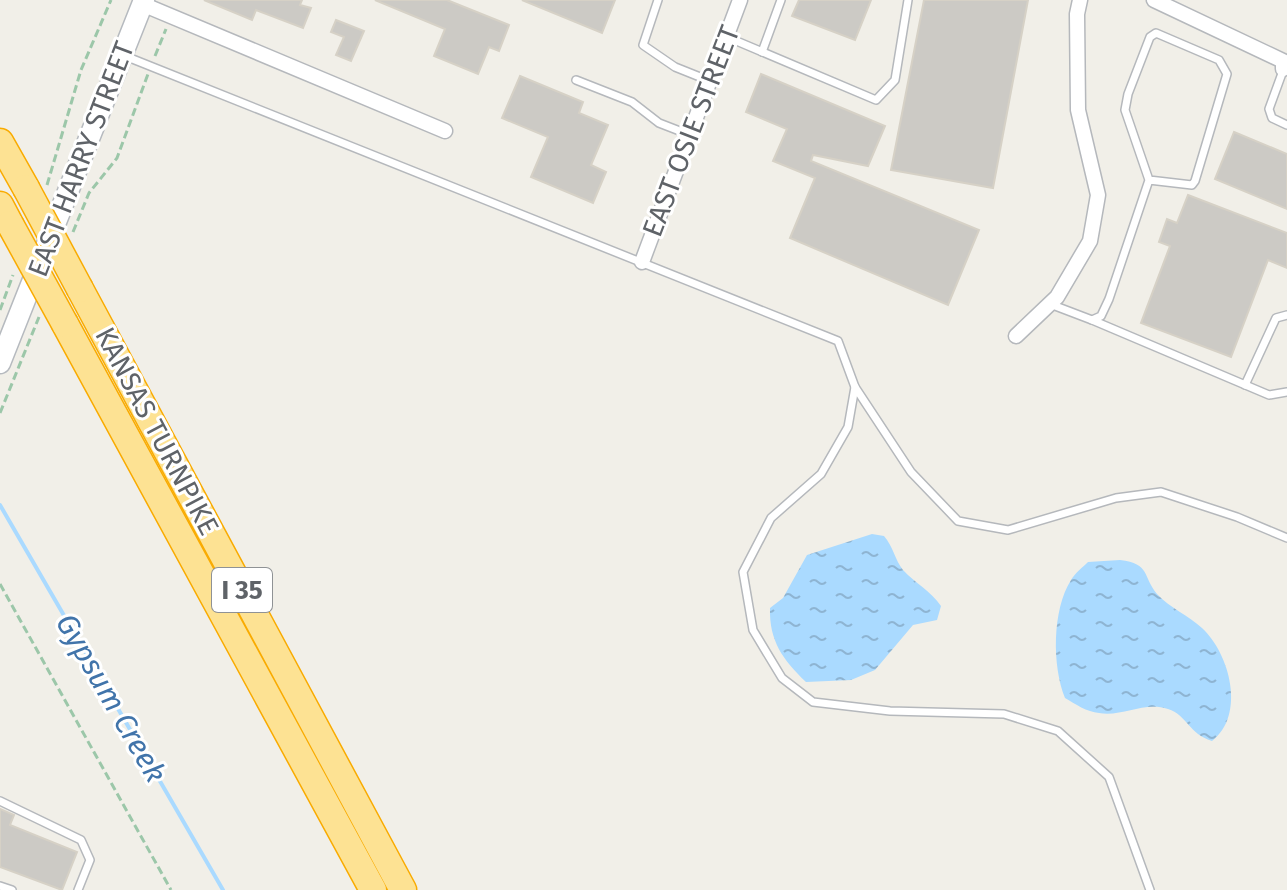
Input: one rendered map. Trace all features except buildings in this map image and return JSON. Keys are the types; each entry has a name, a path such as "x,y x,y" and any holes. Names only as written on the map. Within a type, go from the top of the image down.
{"highway":[{"name":"KANSAS TURNPIKE","path":"0,142 35,190 80,289 403,890"},
{"name":"KANSAS TURNPIKE","path":"5,214 373,890"}],"main road":[{"name":"EAST HARRY STREET","path":"0,363 143,2"}],"street":[{"name":"EAST OSIE STREET","path":"642,262 740,0"},
{"path":"1016,336 1050,304 1090,241 1098,195 1078,110 1077,14 1080,0"},
{"path":"1154,0 1283,61 1286,68"},
{"path":"143,2 445,131"}],"lane":[{"path":"658,0 643,45 675,67 710,81"},
{"path":"727,37 876,100 895,80 908,0"},
{"path":"766,53 779,1"},
{"path":"1092,320 1101,316 1109,299 1149,180 1125,110 1150,37 1156,33 1219,60 1227,74 1195,181 1192,185 1149,180"},
{"path":"121,54 838,341 855,387 911,472 958,521 1008,530 1116,498 1161,492 1237,517 1287,538"},
{"path":"1286,68 1269,109 1272,118 1287,125"},
{"path":"576,80 632,102 659,123 690,135"},
{"path":"1050,304 1269,395 1287,392"},
{"path":"1245,385 1268,330 1276,318 1287,315"},
{"path":"855,387 848,427 821,474 771,518 743,572 753,630 782,678 813,702 890,711 1004,714 1058,731 1109,777 1150,890"},
{"path":"0,801 58,826 81,840 90,860 78,890"},
{"path":"0,886 12,890"}],"path":[{"path":"35,190 111,0"},
{"path":"71,237 89,193 117,158 171,16"},
{"path":"0,310 17,266"},
{"path":"0,413 42,310"},
{"path":"0,584 171,890"}],"water":[{"path":"872,534 884,536 903,570 941,606 937,620 913,625 875,670 851,680 806,682 779,649 772,630 770,608 783,598 807,555"},
{"path":"1120,560 1137,564 1157,594 1202,628 1220,653 1230,684 1231,701 1229,716 1212,741 1198,734 1168,709 1150,707 1108,714 1086,709 1065,698 1058,670 1056,638 1065,592 1073,577 1088,562"}],"waterway":[{"name":"Gypsum Creek","path":"0,505 223,890"}]}
